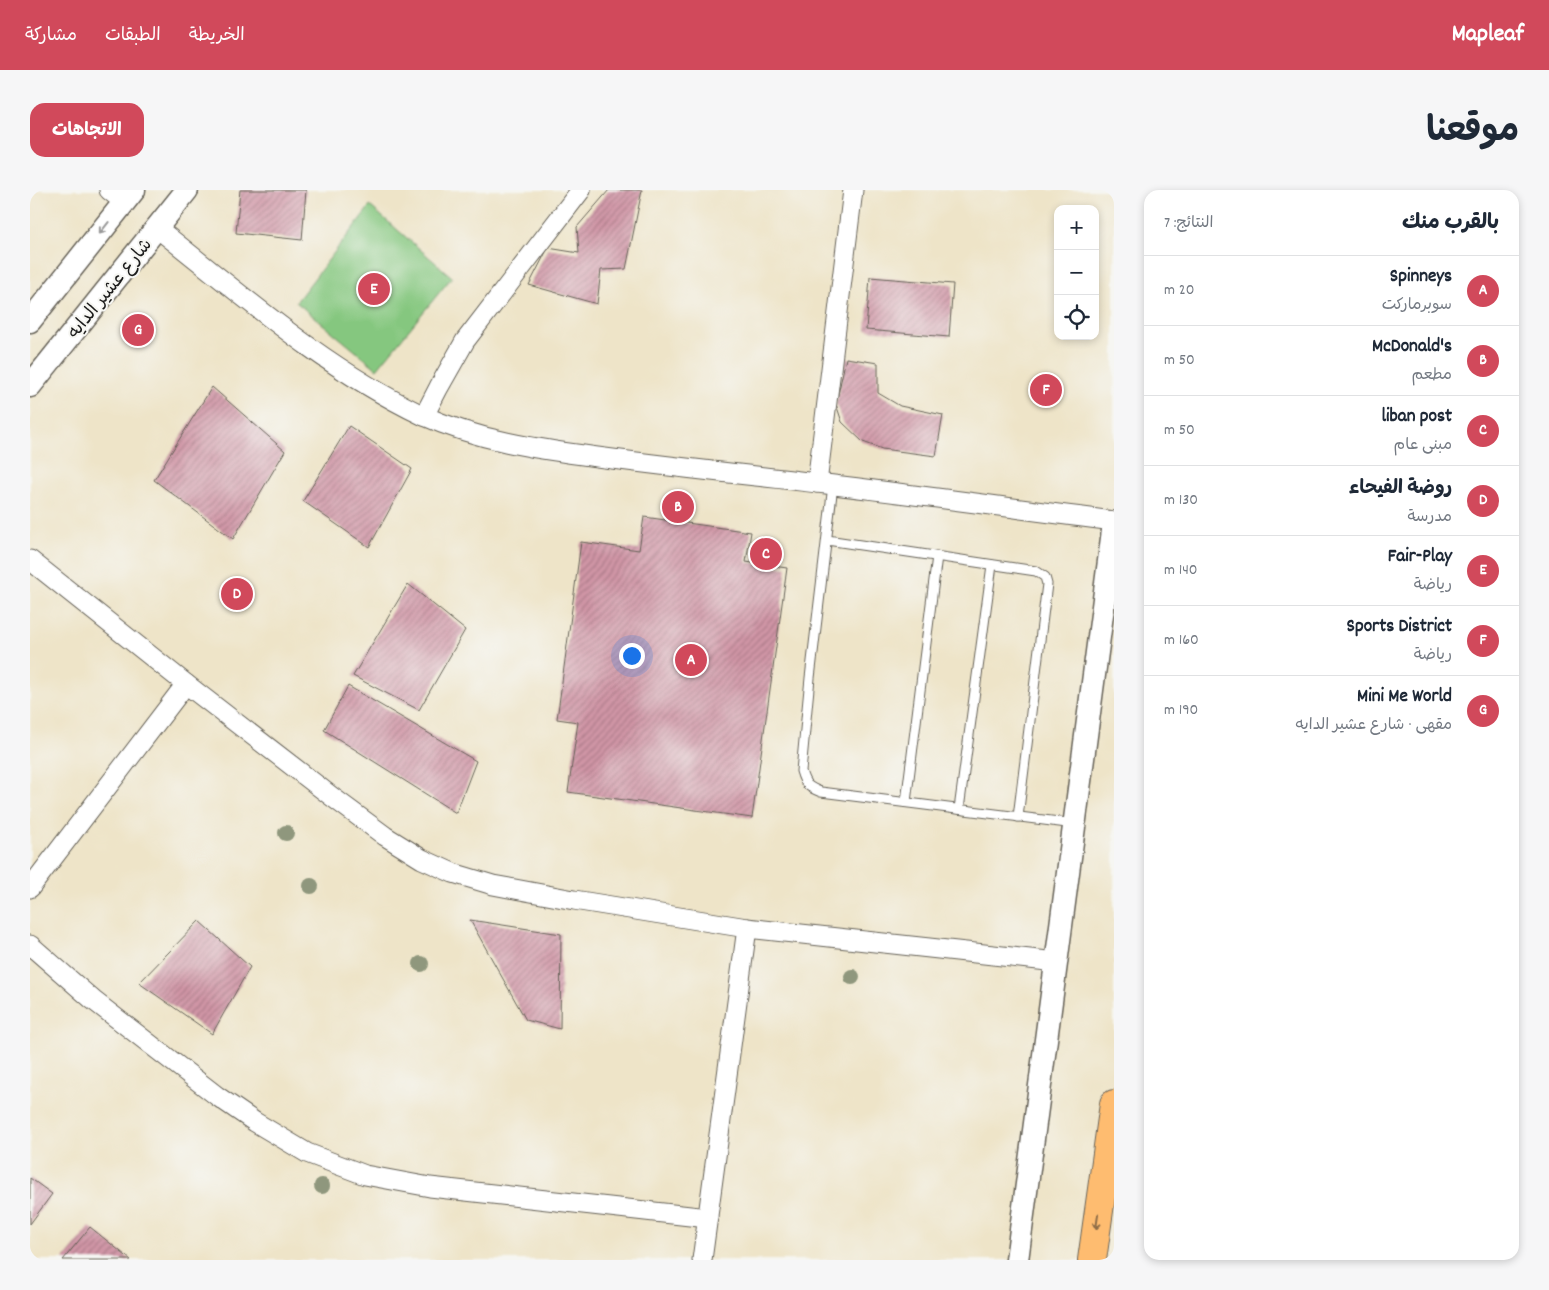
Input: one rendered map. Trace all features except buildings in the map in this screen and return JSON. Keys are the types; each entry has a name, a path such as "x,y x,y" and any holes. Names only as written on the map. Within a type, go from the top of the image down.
{"highway":[{"path":"1092,1260 1114,1104"}],"street":[{"name":"شارع عشير الدايه","path":"30,386 187,190"},
{"path":"424,416 465,341 581,190"},
{"path":"825,484 853,190"},
{"path":"30,321 122,194"},
{"path":"157,228 338,368 384,396 424,416 480,437 544,450 663,466 825,484 1114,522 1017,1260"},
{"path":"30,560 186,684 385,836 422,858 453,873 493,885 747,928 1057,962"},
{"path":"30,888 186,684"},
{"path":"702,1260 747,928"},
{"path":"30,945 93,1000 216,1096 307,1153 365,1175 430,1187 708,1218"}],"lane":[{"path":"825,484 827,540 801,771 804,783 821,792 1075,824"},
{"path":"827,540 1036,571 1045,577 1047,584 1018,817"},
{"path":"906,802 937,556"},
{"path":"959,809 992,564"}],"green space":[{"path":"370,206 452,277 377,369 296,302"}],"place":[{"name":"Fair-Play","path":"374,289"},
{"name":"Mini Me World","path":"138,330"},
{"name":"Sports District","path":"1046,390"},
{"name":"McDonald's","path":"678,507"},
{"name":"liban post","path":"766,554"},
{"name":"روضة الفيحاء","path":"237,594"},
{"name":"Spinneys","path":"691,660"}]}
